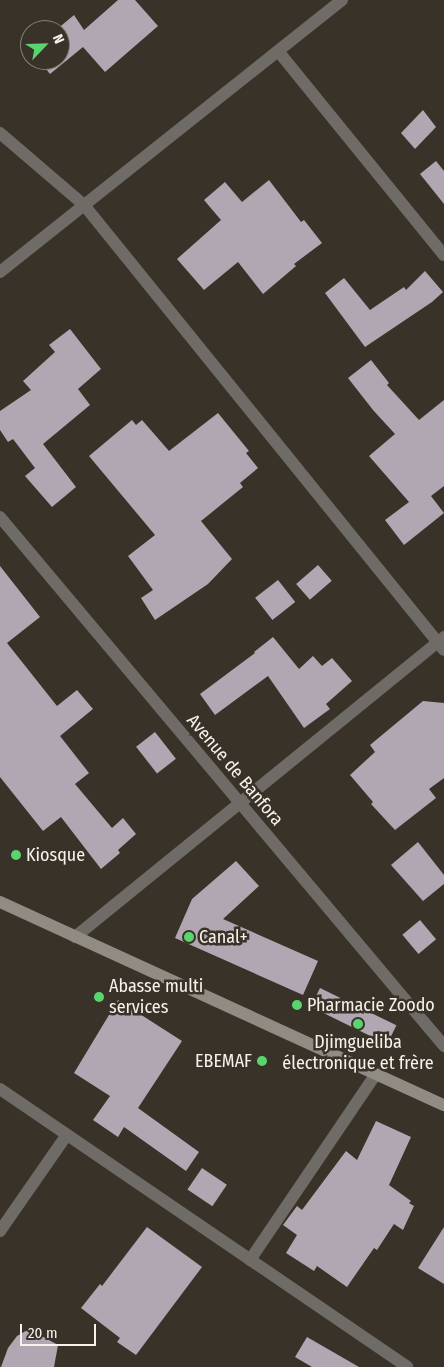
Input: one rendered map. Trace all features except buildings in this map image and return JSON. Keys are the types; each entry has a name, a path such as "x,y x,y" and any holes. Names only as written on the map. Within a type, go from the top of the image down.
{"main road":[{"path":"0,902 444,1105"}],"street":[{"path":"0,272 342,0"},
{"path":"278,51 444,255"},
{"path":"0,133 84,205 442,643 75,937"},
{"name":"Avenue de Banfora","path":"0,517 444,1046"},
{"path":"250,1260 376,1074"},
{"path":"0,1089 66,1136 407,1367"},
{"path":"0,1231 66,1136"}],"place":[{"name":"Kiosque","path":"16,855"},
{"name":"Canal+","path":"189,937"},
{"name":"Abasse multi services","path":"99,997"},
{"name":"Pharmacie Zoodo","path":"297,1005"},
{"name":"Djimgueliba électronique et frère","path":"358,1024"},
{"name":"EBEMAF","path":"262,1061"}]}
